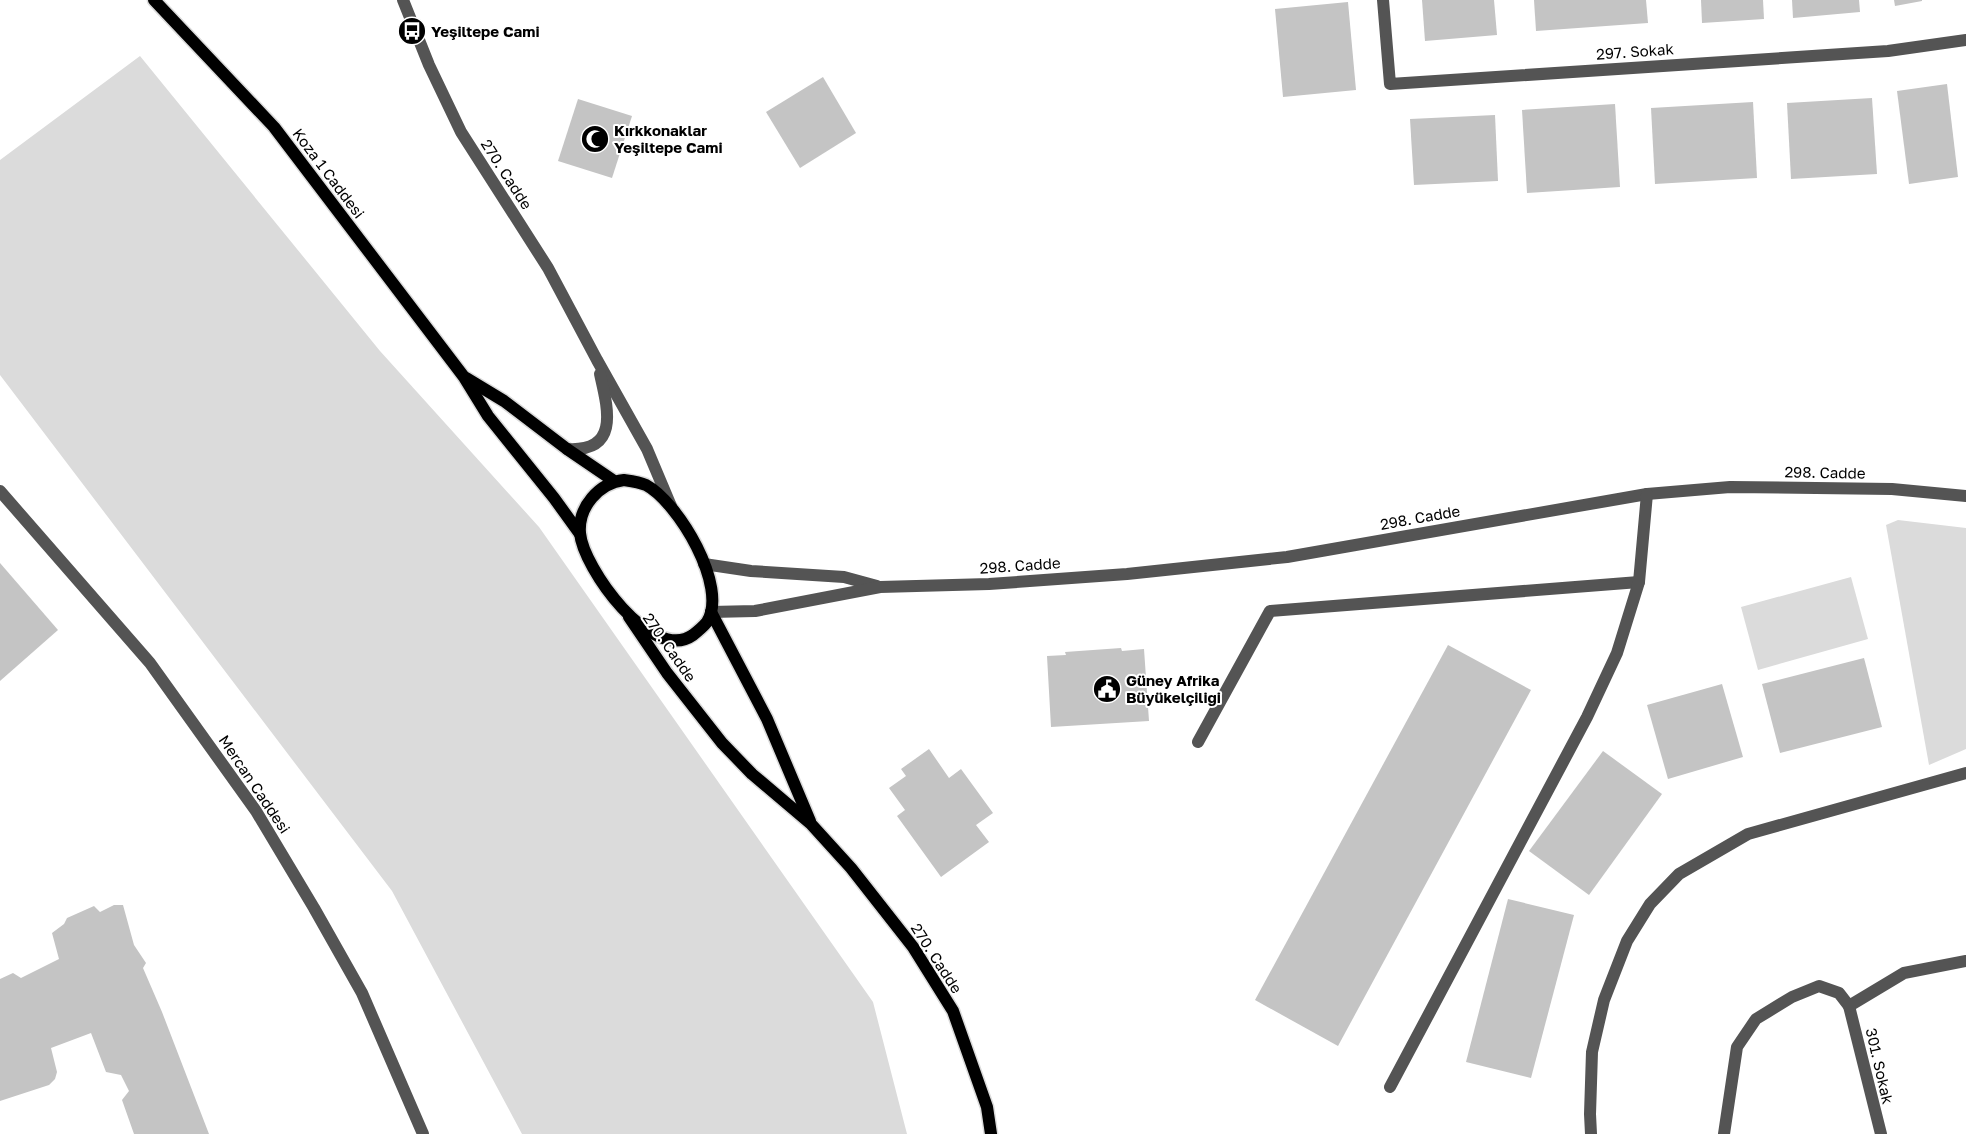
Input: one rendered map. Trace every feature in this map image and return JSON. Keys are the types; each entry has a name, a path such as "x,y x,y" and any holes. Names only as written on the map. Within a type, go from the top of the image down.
{"main road":[{"name":"Koza 1 Caddesi","path":"154,0 274,127 464,377 488,416 554,498 580,534"},
{"path":"464,377 504,401 567,449 614,481 601,489 585,508 581,520 580,534"},
{"name":"270. Cadde","path":"614,481 624,480 645,485 671,506 683,522 704,564 710,584 711,612 767,718 811,824"},
{"name":"270. Cadde","path":"580,534 595,569 613,596 629,616 667,673 722,742 752,774 811,824 851,868 913,947 952,1011 988,1107 991,1134"},
{"name":"270. Cadde","path":"629,616 659,638 680,640 691,637 700,630 711,612"}],"street":[{"name":"270. Cadde","path":"403,0 429,65 461,132 548,268 647,449 671,506"},
{"name":"297. Sokak","path":"1383,0 1390,84 1888,51 1966,40"},
{"name":"270. Cadde","path":"567,449 581,450 591,446 598,441 608,424 608,412 597,360"},
{"name":"298. Cadde","path":"880,587 989,584 1127,574 1287,557 1647,494 1730,487 1892,489 1966,496"},
{"name":"Mercan Caddesi","path":"0,491 150,663 256,811 362,993 423,1134"},
{"path":"1390,1088 1588,717 1617,653 1639,582 1647,494"},
{"path":"704,564 751,571 844,577 880,587"},
{"path":"1198,742 1270,611 1639,582"},
{"path":"711,612 755,610 880,587"},
{"path":"1591,1134 1592,1052 1604,1000 1627,941 1650,904 1679,874 1748,834 1966,773"},
{"path":"1724,1134 1737,1047 1756,1019 1792,996 1819,986 1839,993 1849,1006 1904,973 1966,961"},
{"name":"301. Sokak","path":"1849,1006 1881,1134"}],"shaded area":[{"path":"140,56 380,351 539,527 873,1002 907,1134 522,1134 392,891 0,375 0,160"},
{"path":"1898,520 1966,528 1966,749 1929,765 1886,525"},
{"path":"1851,577 1868,639 1758,670 1741,607"}],"building":[{"path":"1422,0 1494,0 1497,35 1425,41"},
{"path":"1534,0 1646,0 1648,23 1536,31"},
{"path":"1701,0 1763,0 1764,19 1702,23"},
{"path":"1792,0 1859,0 1860,12 1793,18"},
{"path":"1894,0 1922,0 1922,1 1895,6"},
{"path":"1348,2 1356,90 1283,97 1275,9"},
{"path":"823,77 856,133 800,168 766,112"},
{"path":"1947,84 1958,177 1909,184 1897,91"},
{"path":"1872,98 1877,174 1791,179 1787,103"},
{"name":"Kırkkonaklar Yeşiltepe Cami","path":"578,99 632,116 612,178 558,161"},
{"path":"1753,102 1757,178 1655,184 1651,108"},
{"path":"1615,104 1620,187 1527,193 1522,110"},
{"path":"1495,115 1498,181 1414,185 1410,119"},
{"path":"0,563 58,630 0,681"},
{"path":"1448,645 1531,690 1338,1046 1255,1000"},
{"path":"1121,648 1122,651 1144,649 1149,721 1051,727 1047,656 1066,655 1065,652"},
{"path":"1864,658 1882,727 1780,753 1762,684"},
{"path":"1722,684 1743,757 1668,779 1647,705"},
{"path":"929,749 949,778 961,769 993,813 976,825 989,842 941,877 897,816 905,810 889,788 906,776 901,769"},
{"path":"1603,751 1662,794 1589,895 1529,851"},
{"path":"1508,899 1574,915 1531,1078 1466,1062"},
{"path":"114,905 123,905 134,945 146,963 143,968 209,1134 134,1134 122,1100 129,1091 121,1075 106,1072 91,1033 51,1048 57,1072 55,1079 49,1085 0,1101 0,979 13,973 21,978 59,959 52,933 64,924 67,918 94,906 100,912"}],"place":[{"name":"Yeşiltepe Cami","path":"412,31"},
{"name":"Kırkkonaklar Yeşiltepe Cami","path":"595,139"},
{"name":"Güney Afrika Büyükelçiliği","path":"1107,689"}]}
